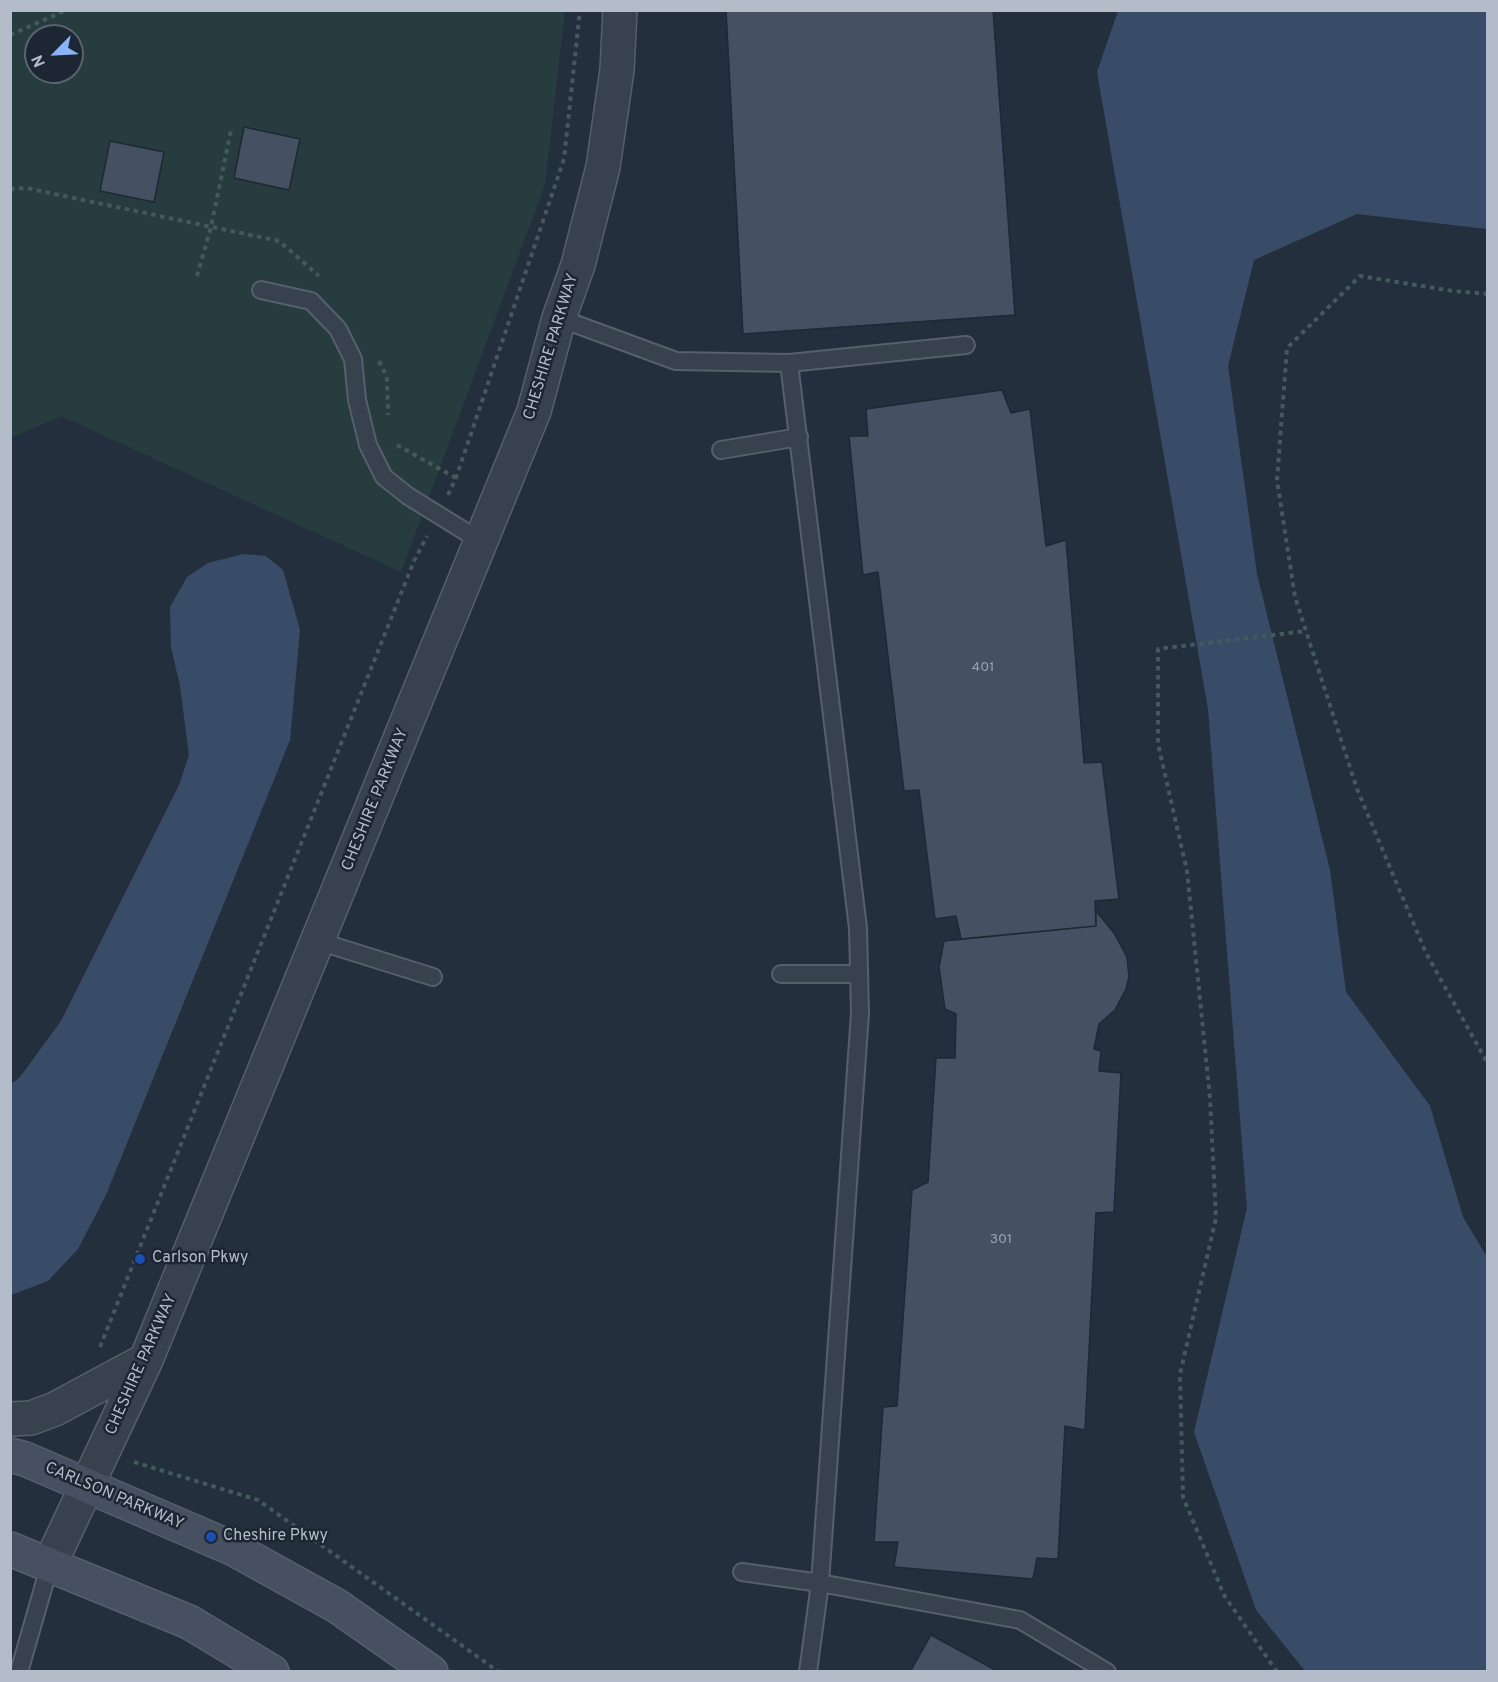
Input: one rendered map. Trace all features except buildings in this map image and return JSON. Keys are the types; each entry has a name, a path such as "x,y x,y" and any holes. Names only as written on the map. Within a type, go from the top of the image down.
{"main road":[{"name":"CARLSON PARKWAY","path":"10,1455 87,1485 234,1549 337,1606 431,1671"},
{"path":"10,1549 189,1622 272,1671"}],"street":[{"name":"CHESHIRE PARKWAY","path":"50,1564 146,1360 534,411 559,318 578,265 603,167 617,70 620,10"},
{"path":"10,1419 31,1418 55,1409 146,1360"}],"lane":[{"path":"261,290 310,301 338,329 353,359 357,400 368,445 384,477 408,496 482,542"},
{"path":"559,318 676,361 789,363 966,345"},
{"path":"789,363 858,928 860,1013 820,1583 808,1671"},
{"path":"721,450 799,437"},
{"path":"318,941 433,977"},
{"path":"781,974 859,974"},
{"path":"19,1671 50,1564"},
{"path":"742,1572 820,1583 1020,1620 1107,1671"}],"path":[{"path":"10,35 66,10"},
{"path":"98,1352 414,561 456,478 564,159 580,10"},
{"path":"197,276 211,227 231,130"},
{"path":"1488,294 1453,291 1360,276 1287,348 1277,480 1295,597 1357,789 1426,953 1488,1064"},
{"path":"1277,1671 1224,1595 1183,1497 1180,1374 1216,1218 1210,1098 1186,871 1158,744 1158,649 1306,631"},
{"path":"104,1452 258,1500 498,1671"}],"green space":[{"path":"11,11 565,11 545,185 401,572 61,416 11,438"}],"water":[{"path":"1118,11 1487,11 1487,229 1357,214 1254,260 1228,366 1257,574 1330,870 1346,992 1430,1106 1463,1217 1487,1257 1487,1671 1305,1671 1256,1610 1194,1432 1247,1208 1208,709 1097,72"},
{"path":"243,554 266,556 283,570 300,630 290,740 106,1195 78,1249 48,1281 11,1295 11,1084 20,1077 61,1021 179,785 189,755 180,686 171,647 170,607 187,577 208,563"}],"place":[{"name":"Carlson Pkwy","path":"140,1259"},
{"name":"Cheshire Pkwy","path":"211,1537"}]}
